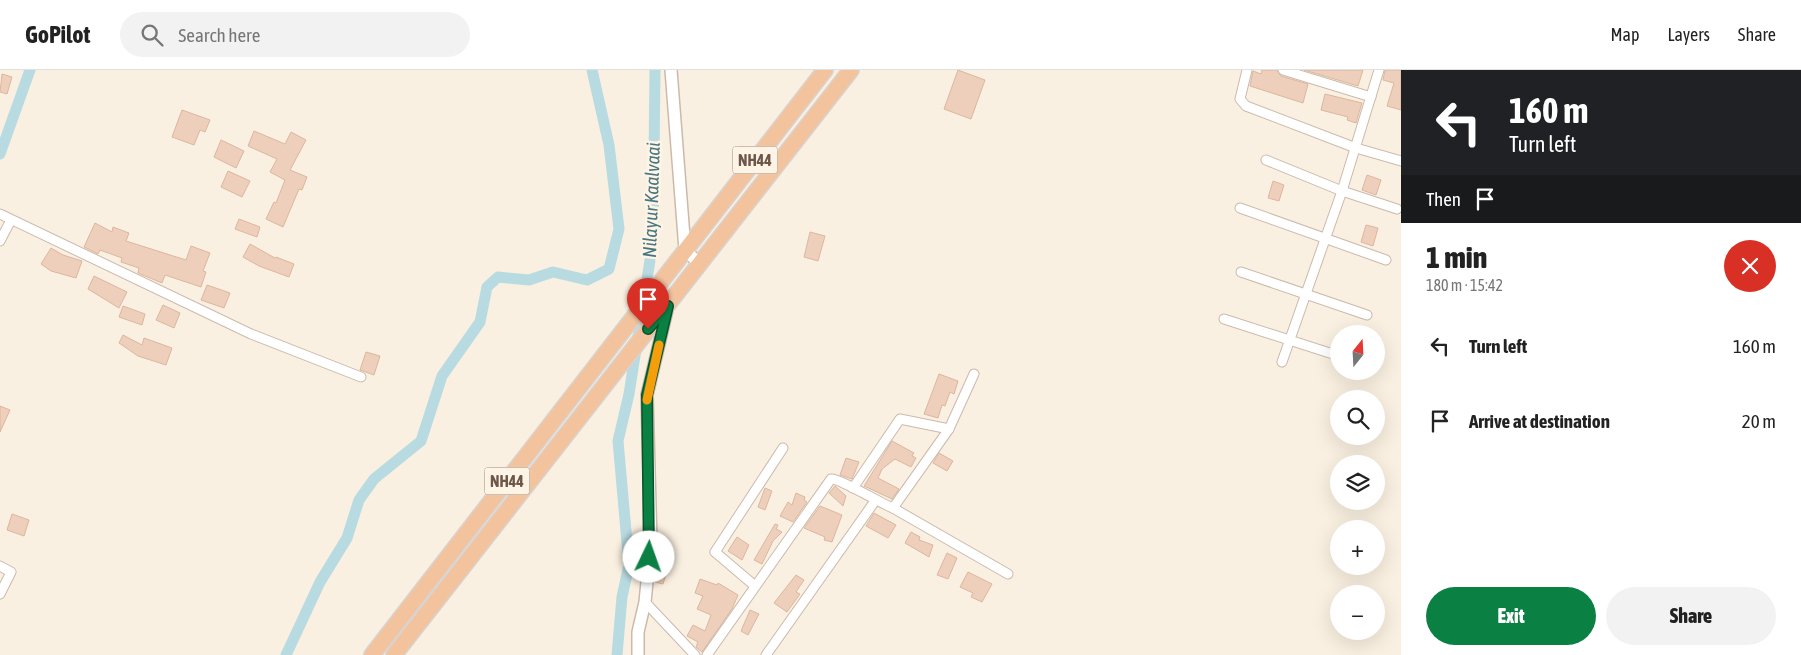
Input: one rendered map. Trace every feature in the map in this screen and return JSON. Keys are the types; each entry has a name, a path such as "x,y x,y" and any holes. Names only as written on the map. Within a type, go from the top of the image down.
{"highway":[{"name":"NH44","path":"372,655 664,275 825,70"},
{"name":"NH44","path":"394,655 851,70"}],"street":[{"path":"671,70 685,250 700,264"},
{"path":"1247,70 1240,98 1246,106 1356,148 1401,162"},
{"path":"1283,70 1371,97"},
{"path":"1282,362 1342,191 1379,70"},
{"path":"1266,160 1342,191 1397,208"},
{"path":"1240,208 1386,260"},
{"path":"0,214 251,334 361,377"},
{"path":"0,242 11,220"},
{"path":"1240,272 1368,315"},
{"path":"638,655 638,632 645,602 651,542 647,395 668,306"},
{"path":"1224,319 1330,353"},
{"path":"893,508 949,429 974,374"},
{"path":"852,488 900,419 949,429"},
{"path":"755,586 715,552 783,448"},
{"path":"708,655 827,482 836,478 875,501 893,508 1008,574"},
{"path":"766,655 875,501"},
{"path":"0,566 11,572 0,594"},
{"path":"645,602 695,655"}],"building":[{"path":"958,70 985,80 971,119 944,109"},
{"path":"1262,70 1277,70 1281,76 1308,84 1303,103 1250,86 1253,71 1261,74"},
{"path":"1304,70 1363,70 1358,86"},
{"path":"1385,70 1401,70 1401,110 1387,106 1394,83 1383,80"},
{"path":"2,74 12,77 7,94 0,92"},
{"path":"1325,94 1362,103 1356,123 1347,120 1348,117 1321,110"},
{"path":"182,110 210,120 205,132 200,130 194,145 172,137"},
{"path":"254,131 285,144 291,132 306,140 290,170 307,177 302,190 299,189 283,227 266,219 274,202 276,203 285,180 270,172 277,159 248,146"},
{"path":"221,140 244,151 236,168 214,157"},
{"path":"228,171 250,181 242,197 221,187"},
{"path":"1367,175 1381,180 1376,195 1362,190"},
{"path":"1273,181 1284,185 1279,201 1268,198"},
{"path":"239,219 260,227 257,237 235,229"},
{"path":"95,223 112,232 113,227 129,233 126,241 186,260 191,246 210,253 203,271 206,272 201,287 165,275 162,283 138,273 139,268 121,262 122,258 100,250 98,254 84,247"},
{"path":"1366,225 1378,228 1373,246 1361,242"},
{"path":"810,232 825,236 818,261 804,257"},
{"path":"250,244 275,258 294,264 289,277 259,266 243,257"},
{"path":"51,248 63,255 82,261 76,278 51,271 41,264"},
{"path":"94,276 127,292 119,308 88,289"},
{"path":"207,285 230,293 224,308 201,300"},
{"path":"163,305 180,313 174,328 156,320"},
{"path":"123,306 145,314 142,325 119,317"},
{"path":"123,335 142,345 144,338 172,348 166,365 138,356 119,343"},
{"path":"366,352 380,356 374,375 360,370"},
{"path":"939,374 958,381 954,394 950,392 945,406 942,405 938,418 924,414"},
{"path":"0,406 10,410 0,432"},
{"path":"892,441 914,453 912,456 916,458 911,467 895,459 882,469 878,478 899,489 892,499 864,486"},
{"path":"939,453 953,461 947,471 933,463"},
{"path":"846,458 859,462 852,479 840,475"},
{"path":"835,486 846,496 843,506 829,493"},
{"path":"765,488 772,491 765,510 758,507"},
{"path":"796,493 805,497 804,500 807,502 793,522 780,516 788,502 792,505"},
{"path":"820,506 842,515 832,542 824,540 825,537 804,528"},
{"path":"874,513 896,525 888,538 866,526"},
{"path":"12,514 29,520 24,536 7,530"},
{"path":"775,524 778,525 776,529 782,532 773,541 762,564 754,560"},
{"path":"911,532 920,537 919,540 933,545 929,557 905,543"},
{"path":"737,537 749,545 742,560 728,551"},
{"path":"947,553 957,558 948,579 937,575"},
{"path":"658,568 667,571 663,584 655,582"},
{"path":"968,572 992,584 982,602 971,597 973,593 960,587"},
{"path":"796,575 804,580 796,592 800,594 787,612 774,603"},
{"path":"700,579 717,585 718,583 738,595 732,609 702,652 696,647 698,642 687,636 693,625 705,631 711,615 697,609 703,596 695,593"},
{"path":"750,610 759,614 748,635 741,631"}],"waterway":[{"path":"0,154 30,70"},
{"path":"286,655 320,582 347,538 359,500 374,479 421,441 442,376 480,322 487,287 498,277 529,280 553,272 587,280 609,269 619,229 609,145 592,70"},
{"name":"Nilayur Kaalvaai","path":"617,655 622,597 629,565 618,441 629,394 653,241 655,70"}],"slow traffic":[{"path":"647,400 659,345"}],"route":[{"path":"648,329 668,306 647,395 651,542 649,557"}]}
